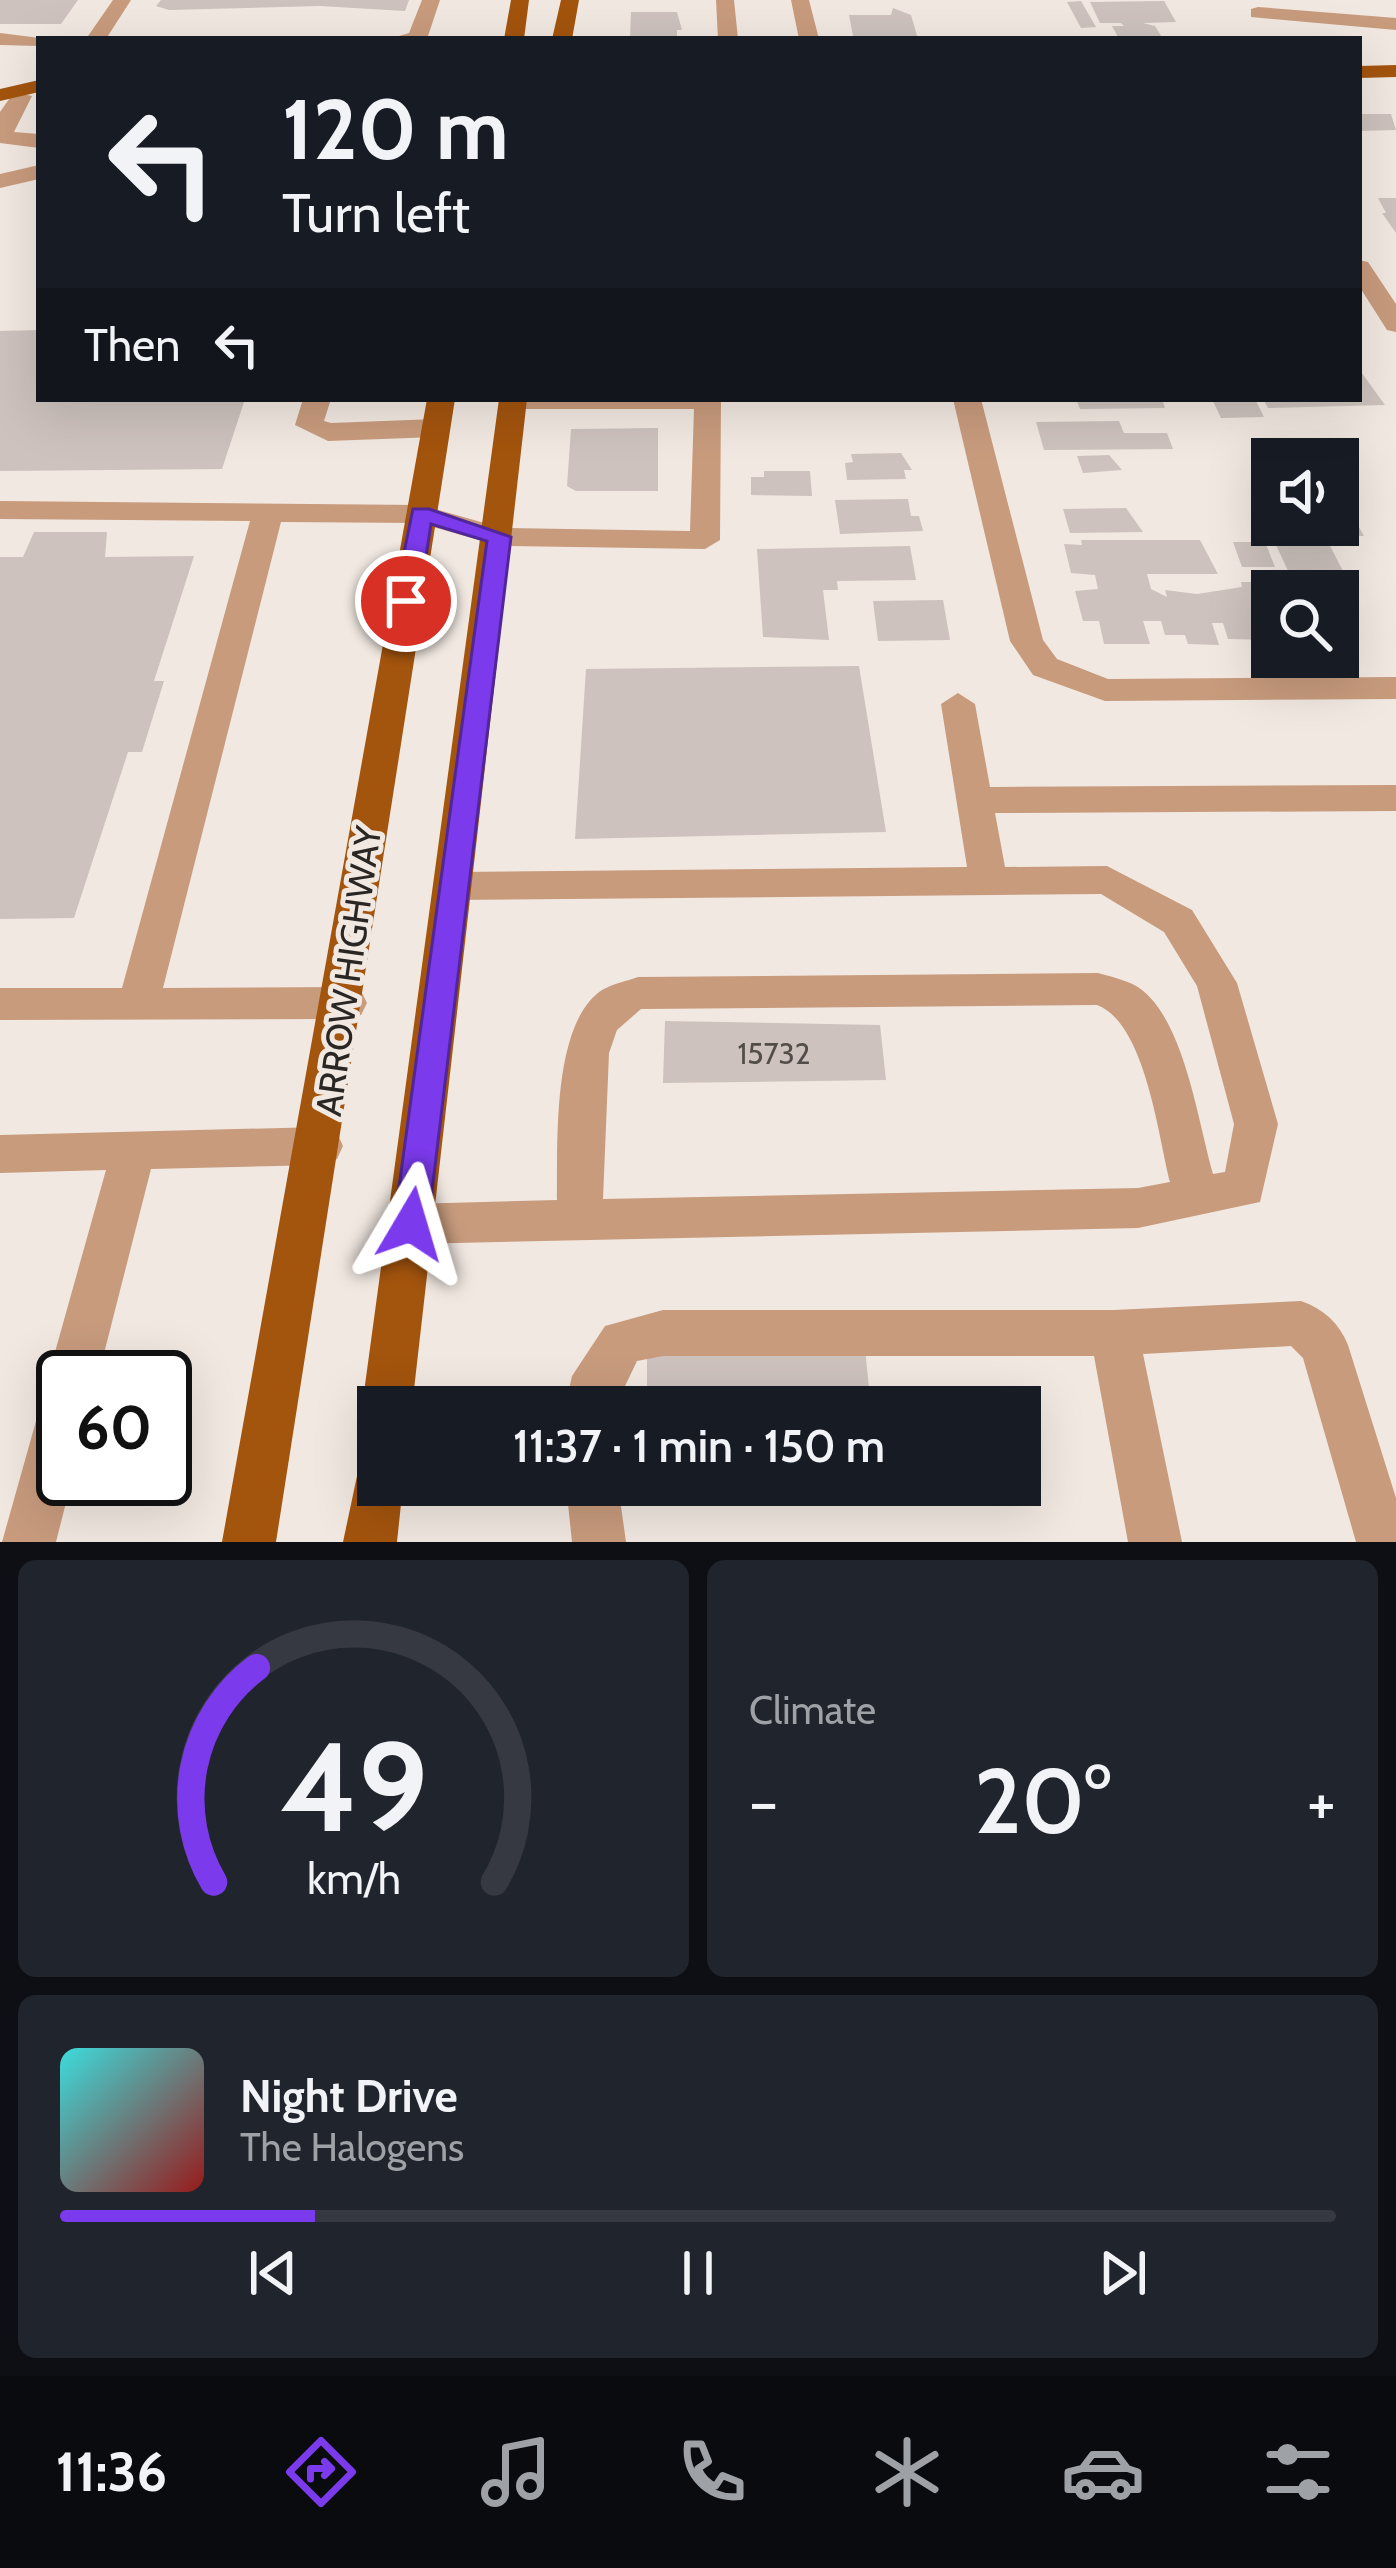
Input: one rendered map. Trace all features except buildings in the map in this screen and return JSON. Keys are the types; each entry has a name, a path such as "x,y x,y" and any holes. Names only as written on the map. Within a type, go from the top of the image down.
{"main road":[{"path":"514,36 520,0"},
{"path":"563,36 570,0"},
{"path":"1362,72 1396,71"},
{"path":"0,72 36,73"},
{"path":"1362,90 1396,90"},
{"path":"390,1386 500,537 513,402"},
{"name":"ARROW HIGHWAY","path":"249,1542 346,1004 370,820 438,414"},
{"path":"370,1542 375,1506"}],"street":[{"path":"98,36 122,0"},
{"path":"418,36 430,0"},
{"path":"724,0 728,36"},
{"path":"800,0 808,36"},
{"path":"1253,6 1396,24"},
{"path":"1253,6 1273,36"},
{"path":"0,39 36,40"},
{"path":"20,94 2,126 4,137 36,141"},
{"path":"0,181 36,173"},
{"path":"1362,272 1396,324"},
{"path":"316,402 310,425 328,432 438,414"},
{"path":"0,510 269,508 421,514 500,537 706,539 708,402"},
{"path":"968,402 1027,641 1045,667 1105,690 1396,688"},
{"path":"138,1004 269,508"},
{"path":"958,704 988,881"},
{"path":"974,800 1396,799"},
{"path":"411,1224 1138,1208 1244,1188 1256,1124 1217,983 1178,921 1107,880 454,886"},
{"path":"580,1221 586,1053 604,1008 618,995 638,992 1098,989 1126,999 1151,1029 1197,1196"},
{"path":"0,1004 346,1004"},
{"path":"0,1154 321,1146"},
{"path":"80,1350 133,1151"},
{"path":"594,1386 622,1342 663,1333 1114,1333 1301,1323 1324,1345 1383,1542"},
{"path":"1114,1333 1155,1542"},
{"path":"29,1542 39,1506"},
{"path":"594,1506 598,1542"}],"route":[{"path":"406,601 421,514 500,537 411,1224"}]}
